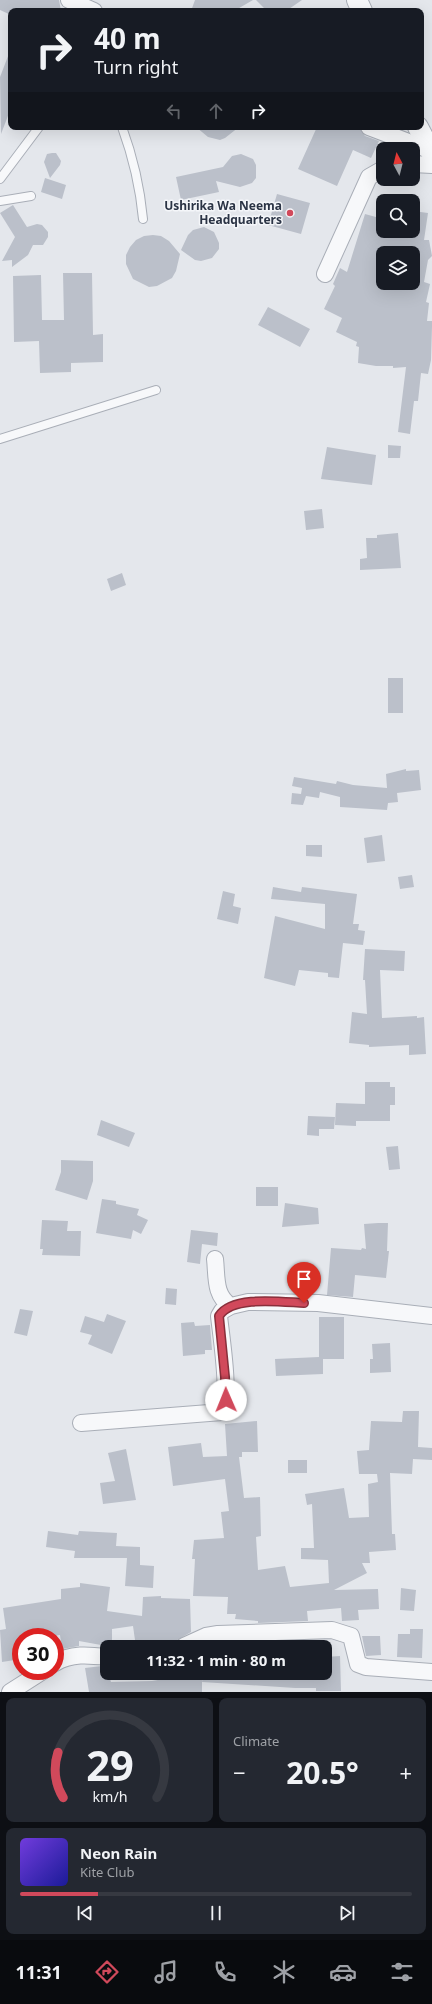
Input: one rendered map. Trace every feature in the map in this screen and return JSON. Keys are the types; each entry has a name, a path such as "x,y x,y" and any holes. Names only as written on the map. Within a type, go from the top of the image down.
{"street":[{"path":"69,0 87,8"},
{"path":"376,130 431,155"},
{"path":"419,130 431,155"},
{"path":"420,160 431,155"},
{"path":"325,274 369,177 376,173"},
{"path":"215,1259 218,1292 221,1298 231,1306"},
{"path":"81,1423 222,1412 226,1400 219,1316 222,1311 231,1306 248,1302 318,1303 432,1316"},
{"path":"197,1640 206,1636 218,1634 332,1630 351,1636 358,1664 366,1667 432,1672"},
{"path":"64,1658 77,1655 100,1657"},
{"path":"10,1692 29,1680"}],"lane":[{"path":"0,179 37,130"},
{"path":"123,130 140,188 143,219"},
{"path":"0,201 31,196"},
{"path":"0,439 156,390"}],"building":[{"path":"0,0 59,0 60,8 8,8 8,14 0,10"},
{"path":"195,0 253,0 239,8 192,8"},
{"path":"256,0 302,0 290,8 264,8"},
{"path":"8,56 8,116 1,134 0,77"},
{"path":"200,130 235,130 220,140 208,137"},
{"path":"316,130 361,130 365,136 379,141 376,142 376,147 371,158 353,150 337,186 298,169"},
{"path":"56,153 61,161 60,165 50,178 44,162 47,154"},
{"path":"241,154 253,159 256,165 256,178 252,183 240,187 216,181 219,192 181,200 176,177 223,167 232,156"},
{"path":"45,178 66,185 62,199 41,192"},
{"path":"277,194 310,203 301,234 268,225"},
{"path":"13,205 27,227 37,224 42,225 48,232 48,237 43,245 33,245 28,255 12,267 12,260 2,261 15,237 0,213"},
{"path":"420,212 428,213 424,240 429,240 432,256 428,260 424,282 430,284 426,302 429,303 427,321 432,321 431,360 428,374 421,373 418,401 414,401 410,434 398,432 406,367 393,368 393,366 376,366 358,363 359,347 356,346 357,342 336,332 342,318 324,309 335,286 333,284 340,268 347,272 365,214 376,217 376,238 420,238"},
{"path":"204,227 214,232 219,243 219,249 212,258 201,261 195,260 181,250 188,235 193,230"},
{"path":"144,236 161,236 169,241 180,254 176,271 172,278 157,286 149,287 133,279 126,264 126,255 136,240"},
{"path":"63,273 92,273 93,335 103,334 103,362 71,363 71,372 40,373 39,341 14,342 13,276 41,275 42,320 64,320"},
{"path":"268,307 310,329 300,347 258,325"},
{"path":"388,445 401,446 400,458 388,458"},
{"path":"327,447 376,455 372,485 321,479"},
{"path":"322,509 324,528 306,530 304,511"},
{"path":"398,533 401,568 360,570 360,559 367,558 366,538 377,538 377,535"},
{"path":"122,573 126,585 111,591 107,579"},
{"path":"388,678 403,678 403,713 388,713"},
{"path":"406,769 406,771 419,770 421,790 397,793 398,802 388,803 387,810 340,807 340,797 320,792 319,798 306,796 303,805 291,804 292,793 301,794 302,788 292,786 294,777 336,784 337,781 353,785 387,788 386,774"},
{"path":"382,835 385,861 367,863 364,838"},
{"path":"306,845 322,845 322,857 306,856"},
{"path":"412,875 414,887 400,889 398,877"},
{"path":"273,887 301,892 302,887 357,894 353,924 359,924 358,930 365,931 363,945 343,943 339,978 328,977 328,973 299,970 295,986 264,978 275,916 325,929 325,904 271,899"},
{"path":"223,891 235,894 233,906 241,908 238,924 217,919"},
{"path":"365,949 405,951 404,971 380,970 382,1018 424,1017 426,1054 409,1055 409,1045 369,1047 369,1045 349,1043 352,1012 367,1014 365,980 363,980"},
{"path":"365,1082 390,1082 390,1087 395,1087 395,1105 390,1105 390,1121 356,1121 356,1126 335,1125 336,1103 365,1104"},
{"path":"308,1116 335,1117 334,1129 319,1129 319,1136 307,1135"},
{"path":"101,1120 135,1133 129,1147 97,1135"},
{"path":"398,1146 400,1169 389,1170 386,1147"},
{"path":"61,1160 93,1161 93,1181 87,1200 55,1190 61,1172"},
{"path":"256,1187 278,1187 278,1206 256,1206"},
{"path":"102,1199 116,1201 116,1204 139,1209 137,1215 148,1220 141,1234 133,1230 131,1239 96,1233"},
{"path":"285,1203 318,1208 319,1224 282,1227"},
{"path":"42,1220 68,1221 67,1231 81,1231 80,1256 42,1255 43,1249 40,1249"},
{"path":"388,1223 387,1251 389,1251 386,1278 355,1275 353,1297 327,1295 331,1248 366,1249 364,1224"},
{"path":"191,1230 218,1233 217,1246 202,1244 200,1264 187,1262"},
{"path":"166,1288 177,1289 176,1305 165,1304"},
{"path":"20,1309 33,1311 27,1336 14,1333"},
{"path":"107,1314 126,1321 112,1354 88,1344 92,1335 80,1332 85,1316 104,1322"},
{"path":"319,1317 344,1317 344,1359 323,1359 323,1374 276,1376 275,1359 319,1357"},
{"path":"194,1322 195,1326 210,1325 212,1350 205,1350 205,1354 183,1356 181,1323"},
{"path":"390,1343 391,1372 370,1373 370,1359 373,1359 372,1344"},
{"path":"403,1411 419,1411 418,1447 432,1448 432,1460 413,1459 412,1474 390,1473 392,1534 395,1534 396,1550 369,1552 370,1563 362,1563 367,1573 334,1590 378,1589 379,1609 358,1610 359,1620 342,1621 341,1608 307,1611 308,1621 258,1623 258,1621 235,1619 236,1614 227,1614 228,1597 193,1596 195,1559 192,1559 194,1540 224,1538 221,1512 229,1511 225,1479 173,1486 168,1447 201,1443 203,1457 227,1456 225,1424 257,1421 258,1452 242,1452 242,1457 239,1457 244,1498 260,1497 261,1536 256,1537 258,1570 285,1566 290,1587 329,1583 328,1560 301,1559 301,1548 314,1548 312,1504 307,1505 305,1494 344,1488 349,1518 369,1517 368,1484 378,1482 377,1474 359,1474 357,1451 369,1450 371,1421 402,1422"},
{"path":"126,1449 136,1500 103,1504 100,1483 115,1481 108,1453"},
{"path":"288,1460 307,1460 307,1473 288,1473"},
{"path":"48,1531 78,1535 79,1531 117,1533 116,1546 140,1547 140,1565 154,1566 153,1588 125,1586 127,1558 74,1558 75,1551 46,1547"},
{"path":"80,1583 110,1587 107,1611 142,1616 143,1597 161,1596 161,1598 190,1599 191,1632 177,1640 135,1640 133,1626 112,1629 112,1640 100,1640 100,1645 79,1641 79,1646 64,1649 64,1628 12,1628 12,1660 2,1662 0,1630 6,1629 3,1608 61,1599 61,1589 80,1587"},
{"path":"401,1588 416,1590 414,1611 400,1610"},
{"path":"410,1629 423,1629 422,1658 397,1657 398,1634 410,1634"},
{"path":"362,1636 380,1636 381,1655 366,1656"},
{"path":"340,1656 341,1691 316,1691 316,1688 202,1682 202,1680 332,1680 332,1657"},
{"path":"100,1666 100,1680 110,1680 111,1682 202,1680 202,1692 89,1692 85,1668"}],"place":[{"name":"Ushirika Wa Neema Headquarters","path":"290,213"}],"route":[{"path":"226,1400 219,1316 222,1311 239,1303 248,1302 304,1303"}]}
